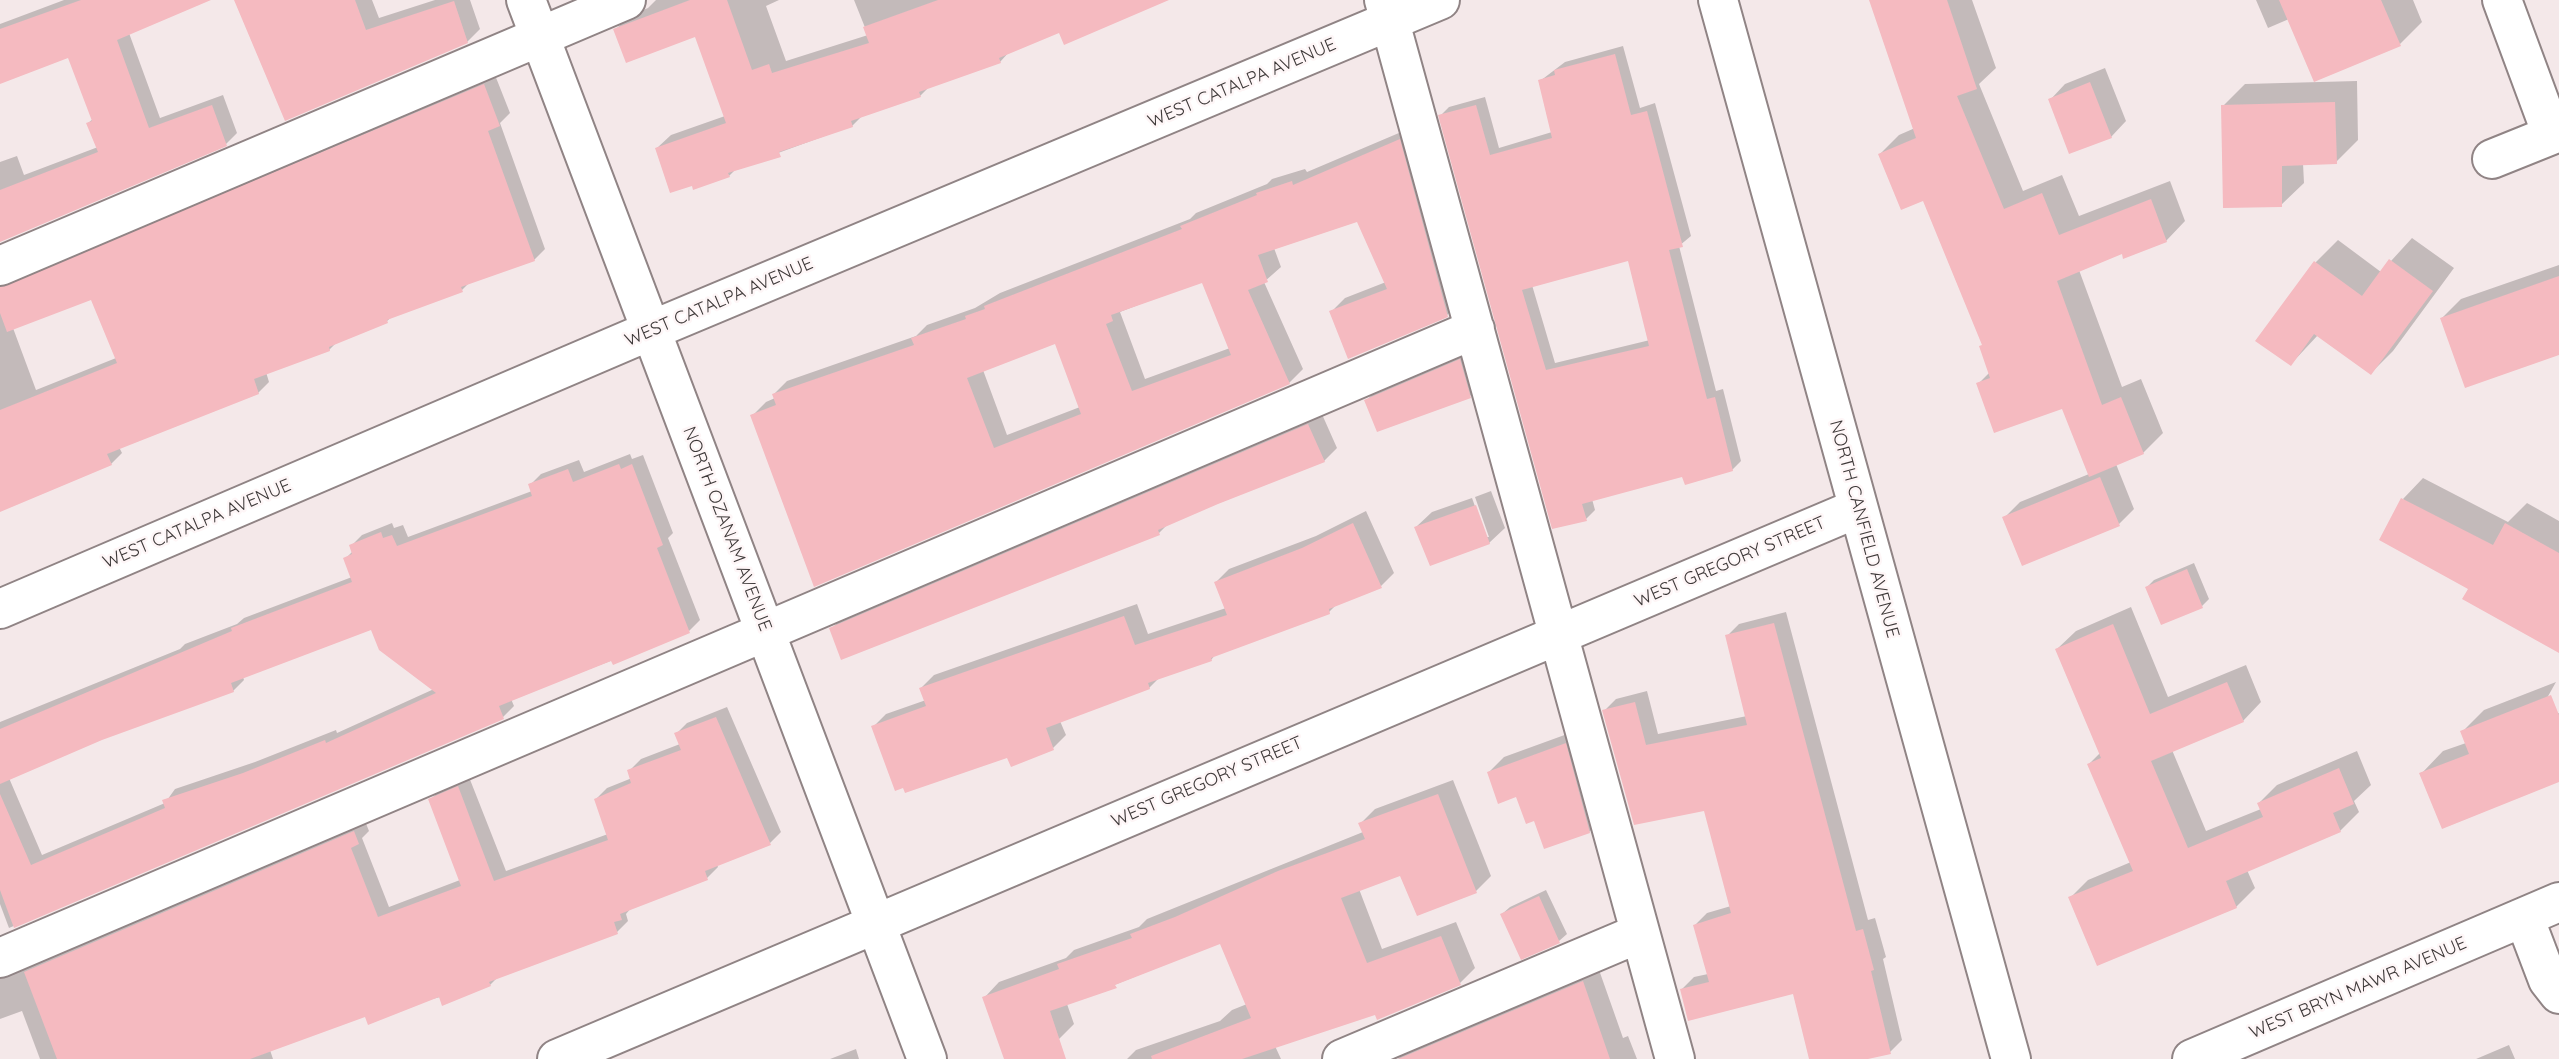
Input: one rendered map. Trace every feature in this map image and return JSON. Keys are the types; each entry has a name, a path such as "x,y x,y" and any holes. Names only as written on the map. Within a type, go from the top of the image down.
{"street":[{"name":"NORTH OZANAM AVENUE","path":"526,0 927,1059"},
{"path":"0,266 626,0"},
{"name":"WEST CATALPA AVENUE","path":"0,609 652,330 1387,10 1440,0"},
{"name":"NORTH CANFIELD AVENUE","path":"1718,0 2011,1059"},
{"path":"2492,159 2555,133 2502,0"},
{"path":"1387,10 1675,1059"},
{"path":"0,958 1475,329"},
{"name":"WEST GREGORY STREET","path":"557,1059 1858,508"},
{"name":"WEST BRYN MAWR AVENUE","path":"2192,1059 2559,902"},
{"path":"2524,917 2548,980 2559,994"},
{"path":"1342,1059 1640,933"}],"building":[{"path":"81,0 211,0 117,40 149,128 212,105 227,146 0,242 0,190 98,152 86,123 92,121 68,58 0,84 0,29"},
{"path":"234,0 355,0 366,30 454,1 468,43 285,121"},
{"path":"690,0 727,0 752,70 769,64 772,73 869,43 863,27 938,0 1169,0 1064,45 1059,33 999,58 1001,63 919,92 921,97 851,121 853,127 779,152 781,157 728,173 730,177 693,190 692,186 670,193 655,148 726,123 695,37 626,63 613,29"},
{"path":"1869,0 1947,0 1977,89 1957,96 2004,209 2042,193 2059,235 2151,199 2167,242 2123,259 2122,254 2057,281 2102,405 2121,397 2144,454 2089,477 2062,409 1994,433 1976,383 1990,378 1979,346 1982,345 1923,201 1901,210 1878,154 1916,138"},
{"path":"2279,0 2381,0 2401,46 2314,82"},
{"path":"1615,54 1631,115 1647,111 1683,247 1669,250 1707,399 1715,397 1733,471 1685,485 1682,477 1582,504 1587,521 1552,529 1438,115 1476,105 1490,155 1552,138 1538,80 1555,75 1554,70","holes":["1628,261 1649,346 1546,370 1522,290"]},
{"path":"2090,82 2112,138 2069,154 2048,99"},
{"path":"484,84 500,126 488,131 535,261 461,287 463,292 387,320 388,323 329,347 330,351 254,379 259,394 107,454 112,465 0,512 0,410 117,363 91,300 7,332 0,313 0,287"},
{"path":"2335,102 2337,164 2282,166 2282,207 2223,208 2221,105"},
{"path":"1400,139 1448,317 1348,359 1329,311 1387,289 1357,222 1258,255 1268,282 1248,290 1290,384 814,587 750,415 776,405 772,394 914,345 911,338 966,319 965,316 985,309 984,306 1182,229 1180,226 1257,195 1256,193 1292,181 1293,185","holes":["1202,283 1231,355 1132,391 1106,324 1113,321 1111,315","1055,344 1081,414 994,448 967,378"]},
{"path":"2389,259 2433,291 2371,375 2314,334 2291,366 2255,341 2314,261 2362,296"},
{"path":"2559,276 2559,355 2465,388 2440,318"},
{"path":"1460,359 1471,398 1377,432 1364,400"},
{"path":"1308,424 1325,462 1158,530 1160,535 841,660 829,628"},
{"path":"619,464 621,469 632,464 663,545 657,548 690,633 613,665 611,661 499,706 504,719 14,928 0,890 0,794 31,865 165,808 162,800 243,773 325,740 326,743 436,693 379,650 371,630 231,683 234,692 102,740 0,784 0,729 232,631 231,628 352,582 343,558 352,554 349,545 381,532 383,538 392,535 397,546 532,496 528,484 568,469 573,482"},
{"path":"2100,477 2120,526 2022,566 2002,517"},
{"path":"2401,498 2493,545 2505,523 2559,553 2559,653 2462,599 2468,589 2379,540"},
{"path":"1476,505 1490,544 1430,566 1414,527"},
{"path":"1353,523 1382,588 1329,609 1330,614 1211,658 1212,661 1148,683 1150,689 1046,728 1054,750 1011,767 1007,758 905,793 903,788 895,791 871,726 926,706 919,688 1124,616 1135,645 1227,615 1214,582 1302,548"},
{"path":"2187,569 2203,608 2161,625 2145,587"},
{"path":"1774,623 1856,931 1863,929 1891,1054 1868,1059 1809,1059 1793,994 1688,1021 1680,989 1709,982 1693,925 1731,913 1704,811 1634,825 1602,710 1635,702 1646,745 1747,725 1725,635"},
{"path":"2113,624 2150,714 2227,682 2244,722 2151,761 2188,848 2263,817 2257,803 2339,768 2354,804 2333,813 2341,832 2226,881 2237,908 2097,966 2068,897 2133,871 2087,764 2101,758 2055,649"},
{"path":"2551,695 2559,715 2559,782 2442,829 2419,773 2469,754 2460,731"},
{"path":"716,717 771,845 705,871 708,880 620,914 622,920 614,922 618,934 489,982 491,986 442,1006 439,997 368,1025 365,1017 250,1059 57,1059 24,972 354,831 359,844 351,848 378,917 461,886 428,799 458,786 494,881 608,840 594,799 631,783 627,770 681,750 674,733"},
{"path":"1566,743 1590,833 1544,849 1534,821 1526,824 1516,797 1498,804 1487,772"},
{"path":"1438,794 1477,893 1417,916 1400,876 1341,898 1367,963 1441,936 1461,985 1377,1020 1375,1015 1242,1059 1152,1059 1151,1056 1251,1018 1220,944 1115,985 1117,988 1050,1011 1066,1059 1004,1059 982,997 1059,969 1057,964 1132,938 1130,934 1278,871 1365,839 1358,823"},
{"path":"1539,896 1560,943 1521,960 1500,914"},
{"path":"1583,981 1610,1059 1398,1059"}]}
